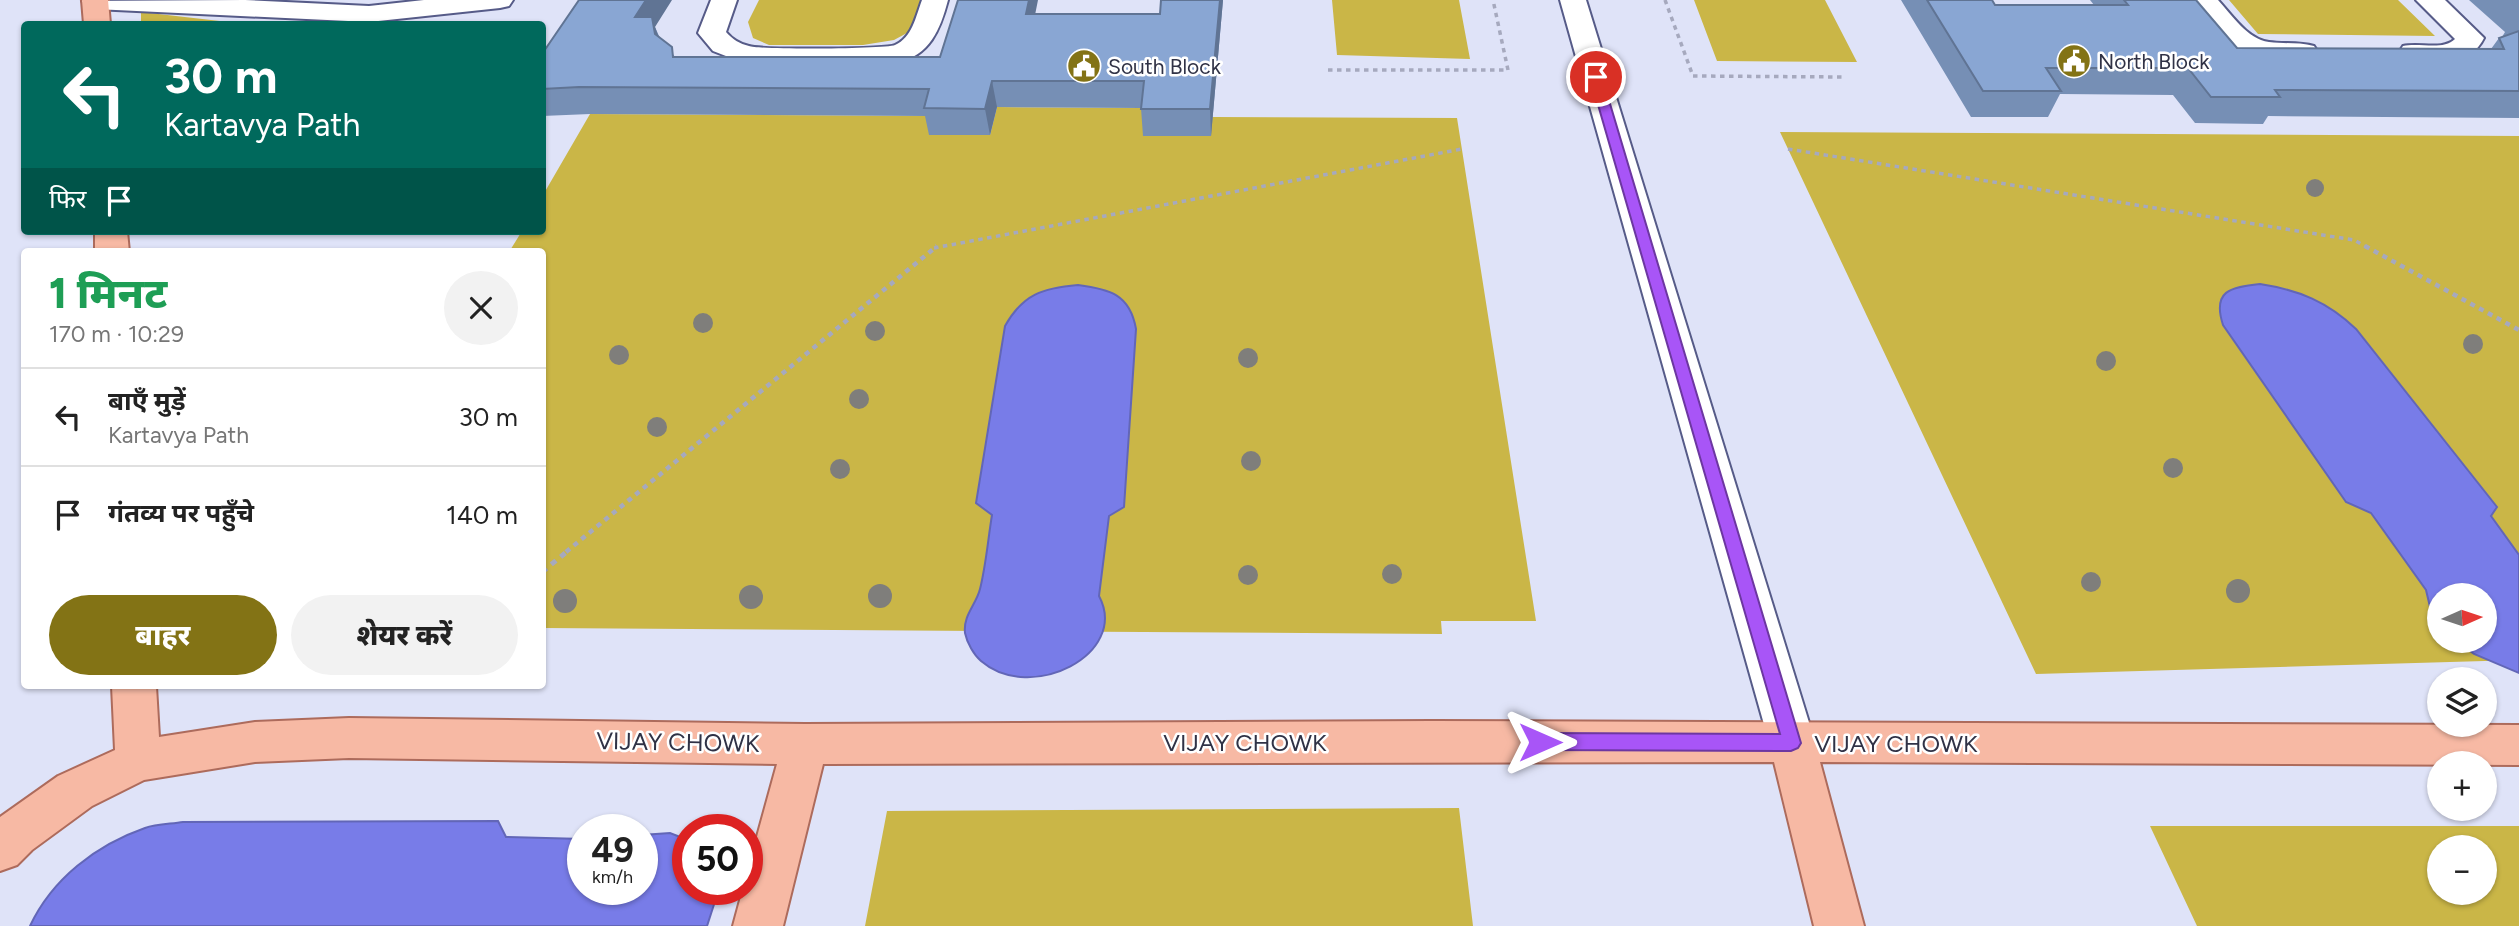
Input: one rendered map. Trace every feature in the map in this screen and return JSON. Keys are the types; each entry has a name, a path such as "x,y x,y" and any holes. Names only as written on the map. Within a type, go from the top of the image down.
{"main road":[{"path":"134,689 138,761"},
{"name":"VIJAY CHOWK","path":"0,849 15,834 75,791 138,761 255,743 349,737 805,744 2519,745"},
{"path":"1791,743 1839,926"},
{"path":"758,926 805,744"}],"street":[{"path":"96,9 369,14 500,0"},
{"path":"724,0 712,33 723,46 744,55 771,57 897,55 911,50 919,42 935,0"},
{"path":"1573,0 1791,743"},
{"path":"2204,0 2243,44 2267,52 2335,52"},
{"path":"2390,52 2458,52 2468,46 2470,38 2429,0"}],"path":[{"path":"1328,70 1508,70 1493,0"},
{"path":"1665,0 1693,76 1843,77"},
{"path":"546,569 936,246 1462,149"},
{"path":"1788,149 2354,240 2519,330"}],"shaded area":[{"path":"759,0 928,0 920,26 894,40 863,45 769,45 753,38 748,22"},
{"path":"1332,0 1459,0 1470,59 1337,55"},
{"path":"1694,0 1825,0 1857,62 1717,61"},
{"path":"2229,0 2398,0 2435,36 2258,34"},
{"path":"141,12 220,21 141,21"},
{"path":"997,107 1146,108 1213,117 1457,118 1536,621 1441,621 1442,634 546,628 546,248 511,248 520,235 546,235 546,190 590,114 935,116 990,135"},
{"path":"1780,132 2519,136 2519,660 2036,674"},
{"path":"2260,284 2288,290 2335,311 2356,329 2497,507 2491,516 2519,555 2519,673 2473,653 2497,653 2497,583 2427,583 2427,594 2371,513 2346,502 2223,325 2220,314 2222,298 2232,289"},
{"path":"1078,285 1116,295 1129,308 1136,329 1124,507 1109,516 1099,596 1105,617 1101,637 1088,653 1070,666 1048,675 1025,677 1002,673 981,661 971,649 966,637 966,621 982,580 992,515 976,503 1005,326 1019,307 1035,295 1054,288"},
{"path":"1459,808 1473,926 865,926 887,811"},
{"path":"498,821 506,837 567,839 567,905 658,905 658,834 670,833 672,905 714,905 707,926 30,926 50,893 93,854 127,835 149,827 183,822"},
{"path":"2150,826 2519,826 2519,926 2197,926"}],"building":[{"path":"579,0 646,0 635,17 652,17 655,34 672,47 673,57 940,57 958,0 1029,0 1026,14 1160,14 1161,0 1220,0 1210,109 1141,109 1144,81 992,81 985,109 924,108 929,89 546,89 546,48"},
{"path":"1927,0 1992,0 1995,5 2128,5 2124,0 2196,0 2237,48 2504,49 2499,38 2519,31 2519,91 2275,90 2280,97 2211,97 2188,68 2046,68 2061,91 1983,91"}],"place":[{"name":"North Block","path":"2074,61"},
{"name":"South Block","path":"1084,66"}],"route":[{"path":"1540,742 1791,743 1596,77"}]}
